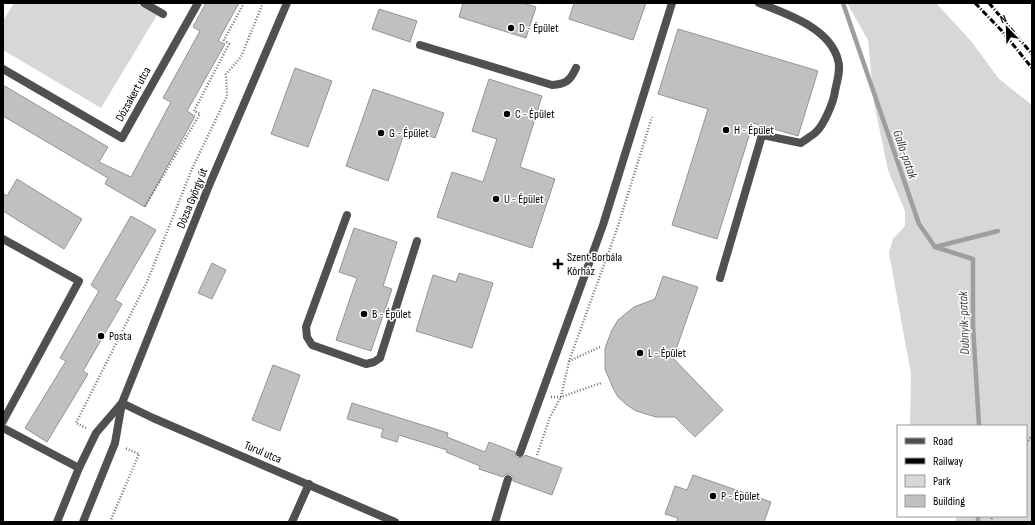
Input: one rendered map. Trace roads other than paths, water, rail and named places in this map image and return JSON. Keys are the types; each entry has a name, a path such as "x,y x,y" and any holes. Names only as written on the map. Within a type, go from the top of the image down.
{"street":[{"path":"144,3 163,14"},
{"name":"Dózsakert utca","path":"3,69 122,138 198,3"},
{"name":"Dózsa György út","path":"83,522 115,443 122,403 208,188 287,3"},
{"path":"520,453 539,397 555,359 603,225 672,3"},
{"path":"720,278 762,135 801,143 817,132 834,99 838,77 839,61 830,42 813,28 775,6 759,3"},
{"path":"420,45 552,85 562,84 572,78 576,68"},
{"path":"347,215 306,327 307,338 312,345 366,364 374,362 380,358 417,241"},
{"path":"3,239 80,281 3,421"},
{"name":"Dózsa György út","path":"56,522 96,433 122,403"},
{"name":"Turul utca","path":"122,403 153,418 395,522"},
{"path":"3,428 79,468"},
{"path":"496,522 508,479"},
{"path":"292,522 309,484"}],"waterway":[{"name":"Galla-patak","path":"843,3 919,224 935,247 998,231"},
{"name":"Dubnyik-patak","path":"935,247 973,259 973,326 979,425"},
{"name":"Dubnyik-patak","path":"978,517 978,522"}],"railway":[{"path":"975,3 1002,31 1032,68"},
{"path":"989,3 1032,54"}],"place":[{"name":"D - Épület","path":"511,28"},
{"name":"C - Épület","path":"507,114"},
{"name":"H - Épület","path":"726,130"},
{"name":"G - Épület","path":"381,133"},
{"name":"U - Épület","path":"496,199"},
{"name":"Szent Borbála Kórház","path":"558,264"},
{"name":"B - Épület","path":"364,314"},
{"name":"Posta","path":"101,336"},
{"name":"L - Épület","path":"640,353"},
{"name":"P - Épület","path":"713,496"}]}
